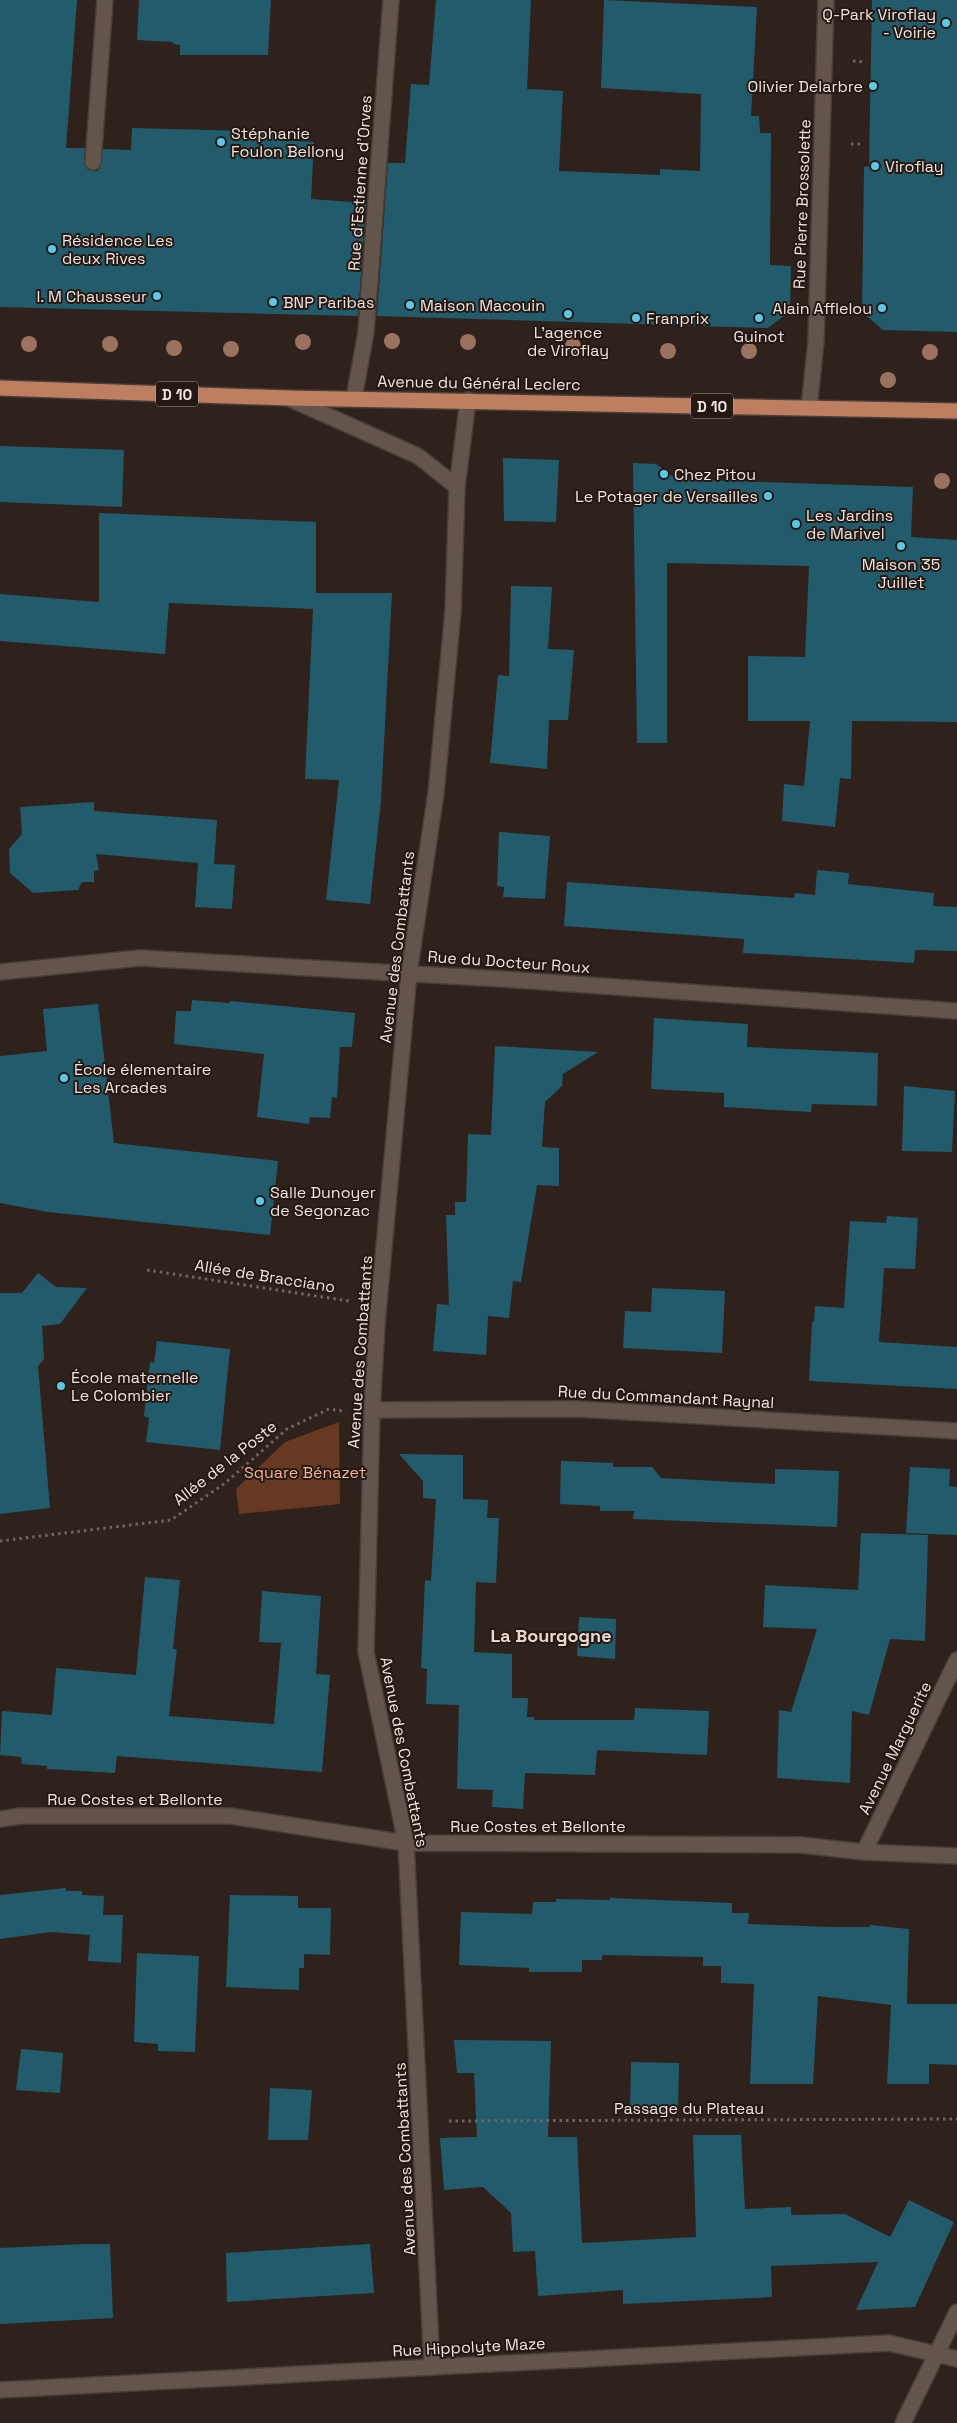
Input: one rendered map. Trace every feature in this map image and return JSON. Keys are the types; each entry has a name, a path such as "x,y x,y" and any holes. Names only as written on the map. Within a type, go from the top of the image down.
{"main road":[{"name":"Avenue du Général Leclerc","path":"0,388 288,398 957,411"}],"street":[{"path":"94,162 104,0"},
{"name":"Rue d'Estienne d'Orves","path":"354,398 366,332 391,0"},
{"name":"Rue Pierre Brossolette","path":"809,408 816,341 826,0"},
{"path":"288,398 418,456 456,487"},
{"name":"Avenue des Combattants","path":"432,2367 406,1843 366,1652 372,1413 379,1306 409,973 436,793 453,611 456,487 468,400"},
{"name":"Rue du Docteur Roux","path":"0,972 140,958 409,973 957,1011"},
{"name":"Rue du Commandant Raynal","path":"372,1413 577,1409 957,1431"},
{"name":"Avenue Marguerite","path":"864,1852 957,1660"},
{"name":"Rue Costes et Bellonte","path":"0,1819 22,1816 230,1816 406,1843 801,1845 864,1852 957,1856"},
{"path":"903,2423 938,2355 957,2312"},
{"name":"Rue Hippolyte Maze","path":"0,2390 889,2343 957,2359"}],"path":[{"path":"852,61 864,62"},
{"path":"850,144 860,144"},
{"name":"Allée de Bracciano","path":"147,1270 379,1306"},
{"name":"Allée de la Poste","path":"0,1541 171,1520 224,1484 287,1429 328,1409 372,1413"},
{"name":"Passage du Plateau","path":"420,2122 957,2119"}],"green space":[{"name":"Square Bénazet","path":"339,1422 340,1504 239,1514 236,1489 285,1442"}],"building":[{"path":"0,0 77,0 66,148 85,148 84,162 88,170 97,171 100,168 103,149 131,150 132,128 280,132 280,140 314,142 311,199 366,203 358,316 0,307"},
{"path":"139,0 271,0 268,55 180,55 180,45 173,44 173,42 137,40"},
{"path":"436,0 531,0 527,89 563,91 559,171 660,175 660,169 700,171 701,94 601,88 604,0 757,7 751,116 759,116 760,133 771,133 770,265 791,266 790,311 768,328 377,316 388,163 405,163 411,84 429,85"},
{"path":"872,0 957,0 957,332 883,330 862,312 864,167 869,166"},
{"path":"0,446 124,450 122,507 0,502"},
{"path":"503,458 559,460 556,522 504,521"},
{"path":"633,463 656,464 675,478 913,487 911,537 957,540 957,722 852,721 851,779 840,778 835,827 782,821 784,784 804,786 810,721 748,721 748,656 805,657 809,566 667,563 667,743 637,743"},
{"path":"99,513 316,522 316,593 392,593 381,800 370,904 326,900 339,780 305,779 313,609 169,603 165,654 0,641 0,594 99,602"},
{"path":"511,586 552,587 548,649 574,650 568,720 549,720 547,769 490,763 498,675 509,676"},
{"path":"94,802 94,811 217,820 214,864 235,865 232,909 195,907 198,863 96,854 99,870 94,871 94,882 82,882 78,890 33,893 10,873 9,849 22,834 20,807"},
{"path":"499,832 550,836 545,899 503,897 504,887 497,886"},
{"path":"817,870 849,873 848,884 934,893 933,906 957,907 957,951 915,950 914,963 743,953 744,939 564,926 567,882 794,898 795,893 815,895"},
{"path":"192,1000 230,1003 230,1001 355,1013 352,1047 340,1047 337,1098 332,1097 330,1118 310,1117 309,1124 257,1117 264,1054 174,1044 176,1011 191,1011"},
{"path":"98,1004 114,1143 278,1161 270,1235 48,1212 0,1203 0,1056 47,1051 43,1009"},
{"path":"654,1018 748,1024 747,1047 878,1053 877,1106 812,1104 811,1112 724,1107 724,1093 651,1089"},
{"path":"495,1046 598,1052 563,1074 562,1086 545,1102 542,1147 559,1148 559,1186 537,1185 521,1282 513,1281 509,1318 488,1316 486,1355 433,1351 437,1304 449,1305 446,1215 455,1215 455,1202 466,1202 468,1134 491,1135"},
{"path":"904,1086 955,1091 952,1152 902,1151"},
{"path":"887,1216 918,1218 915,1269 884,1268 879,1342 957,1347 957,1389 809,1381 812,1322 814,1322 815,1306 844,1308 850,1221 886,1223"},
{"path":"38,1273 56,1287 87,1288 60,1324 42,1326 44,1359 38,1366 50,1508 0,1514 0,1293 22,1293"},
{"path":"652,1288 725,1291 722,1353 623,1348 625,1311 651,1312"},
{"path":"157,1341 230,1349 220,1450 146,1442 149,1418 144,1416 150,1362 154,1363"},
{"path":"399,1454 463,1455 463,1499 488,1500 487,1518 499,1518 496,1583 476,1582 474,1652 512,1654 512,1698 528,1698 527,1717 534,1717 534,1720 634,1720 635,1708 709,1711 707,1755 597,1750 595,1775 525,1773 523,1809 492,1807 493,1790 457,1789 459,1705 426,1704 427,1669 421,1668 425,1580 431,1581 436,1499 423,1498 423,1481"},
{"path":"561,1461 613,1463 613,1467 652,1467 661,1478 775,1484 775,1469 839,1471 837,1527 633,1519 634,1511 600,1511 600,1506 560,1504"},
{"path":"910,1467 950,1469 949,1486 957,1487 957,1535 906,1533"},
{"path":"861,1533 928,1535 925,1641 890,1639 869,1715 852,1711 850,1783 777,1778 779,1710 791,1712 817,1629 763,1627 765,1585 858,1590"},
{"path":"145,1577 180,1580 173,1649 177,1649 169,1716 274,1724 281,1643 259,1642 262,1591 321,1596 316,1674 330,1675 322,1772 117,1756 115,1773 47,1769 47,1766 22,1764 21,1757 0,1755 2,1711 52,1715 56,1668 136,1675"},
{"path":"579,1617 616,1619 615,1659 577,1656"},
{"path":"66,1888 66,1891 82,1891 82,1895 104,1896 103,1915 123,1915 121,1963 88,1961 90,1935 51,1932 0,1939 0,1895"},
{"path":"230,1895 298,1896 298,1908 331,1908 330,1955 304,1954 304,1968 299,1968 299,1990 226,1987"},
{"path":"610,1898 732,1903 732,1913 749,1913 748,1924 831,1927 870,1927 870,1925 909,1929 907,2004 957,2004 957,2065 929,2064 929,2084 887,2084 891,2005 818,1996 813,2084 750,2084 754,1984 721,1983 721,1966 703,1966 703,1957 602,1955 602,1960 582,1960 582,1972 529,1972 529,1968 459,1965 461,1912 532,1914 533,1902 556,1902 556,1899 610,1900"},
{"path":"137,1953 199,1956 195,2052 158,2051 158,2044 134,2042"},
{"path":"454,2040 551,2041 548,2137 577,2137 582,2243 696,2237 693,2135 741,2135 745,2209 791,2207 791,2215 845,2214 890,2237 909,2200 954,2222 915,2307 856,2310 878,2262 771,2266 772,2297 623,2304 623,2290 538,2296 535,2251 513,2252 511,2213 483,2187 444,2190 440,2138 477,2137 474,2073 457,2073"},
{"path":"21,2049 63,2053 60,2093 16,2090"},
{"path":"631,2062 679,2063 678,2111 630,2111"},
{"path":"270,2088 312,2090 308,2140 268,2140"},
{"path":"110,2244 113,2318 0,2324 0,2248"},
{"path":"370,2244 374,2293 227,2302 226,2253"}],"place":[{"name":"Q-Park Viroflay - Voirie","path":"946,23"},
{"name":"Olivier Delarbre","path":"873,86"},
{"name":"Stéphanie Foulon Bellony","path":"221,142"},
{"name":"Viroflay","path":"875,166"},
{"name":"Résidence Les deux Rives","path":"52,249"},
{"name":"I. M Chausseur","path":"157,296"},
{"name":"BNP Paribas","path":"273,302"},
{"name":"Maison Macouin","path":"410,305"},
{"name":"Alain Afflelou","path":"882,308"},
{"name":"L'agence de Viroflay","path":"568,314"},
{"name":"Franprix","path":"636,318"},
{"name":"Guinot","path":"759,318"},
{"name":"Chez Pitou","path":"664,474"},
{"name":"Le Potager de Versailles","path":"768,496"},
{"name":"Les Jardins de Marivel","path":"796,524"},
{"name":"Maison 35 Juillet","path":"901,546"},
{"name":"École élementaire Les Arcades","path":"64,1078"},
{"name":"Salle Dunoyer de Segonzac","path":"260,1201"},
{"name":"École maternelle Le Colombier","path":"61,1386"}],"district":[{"name":"La Bourgogne","path":"551,1635"}]}
